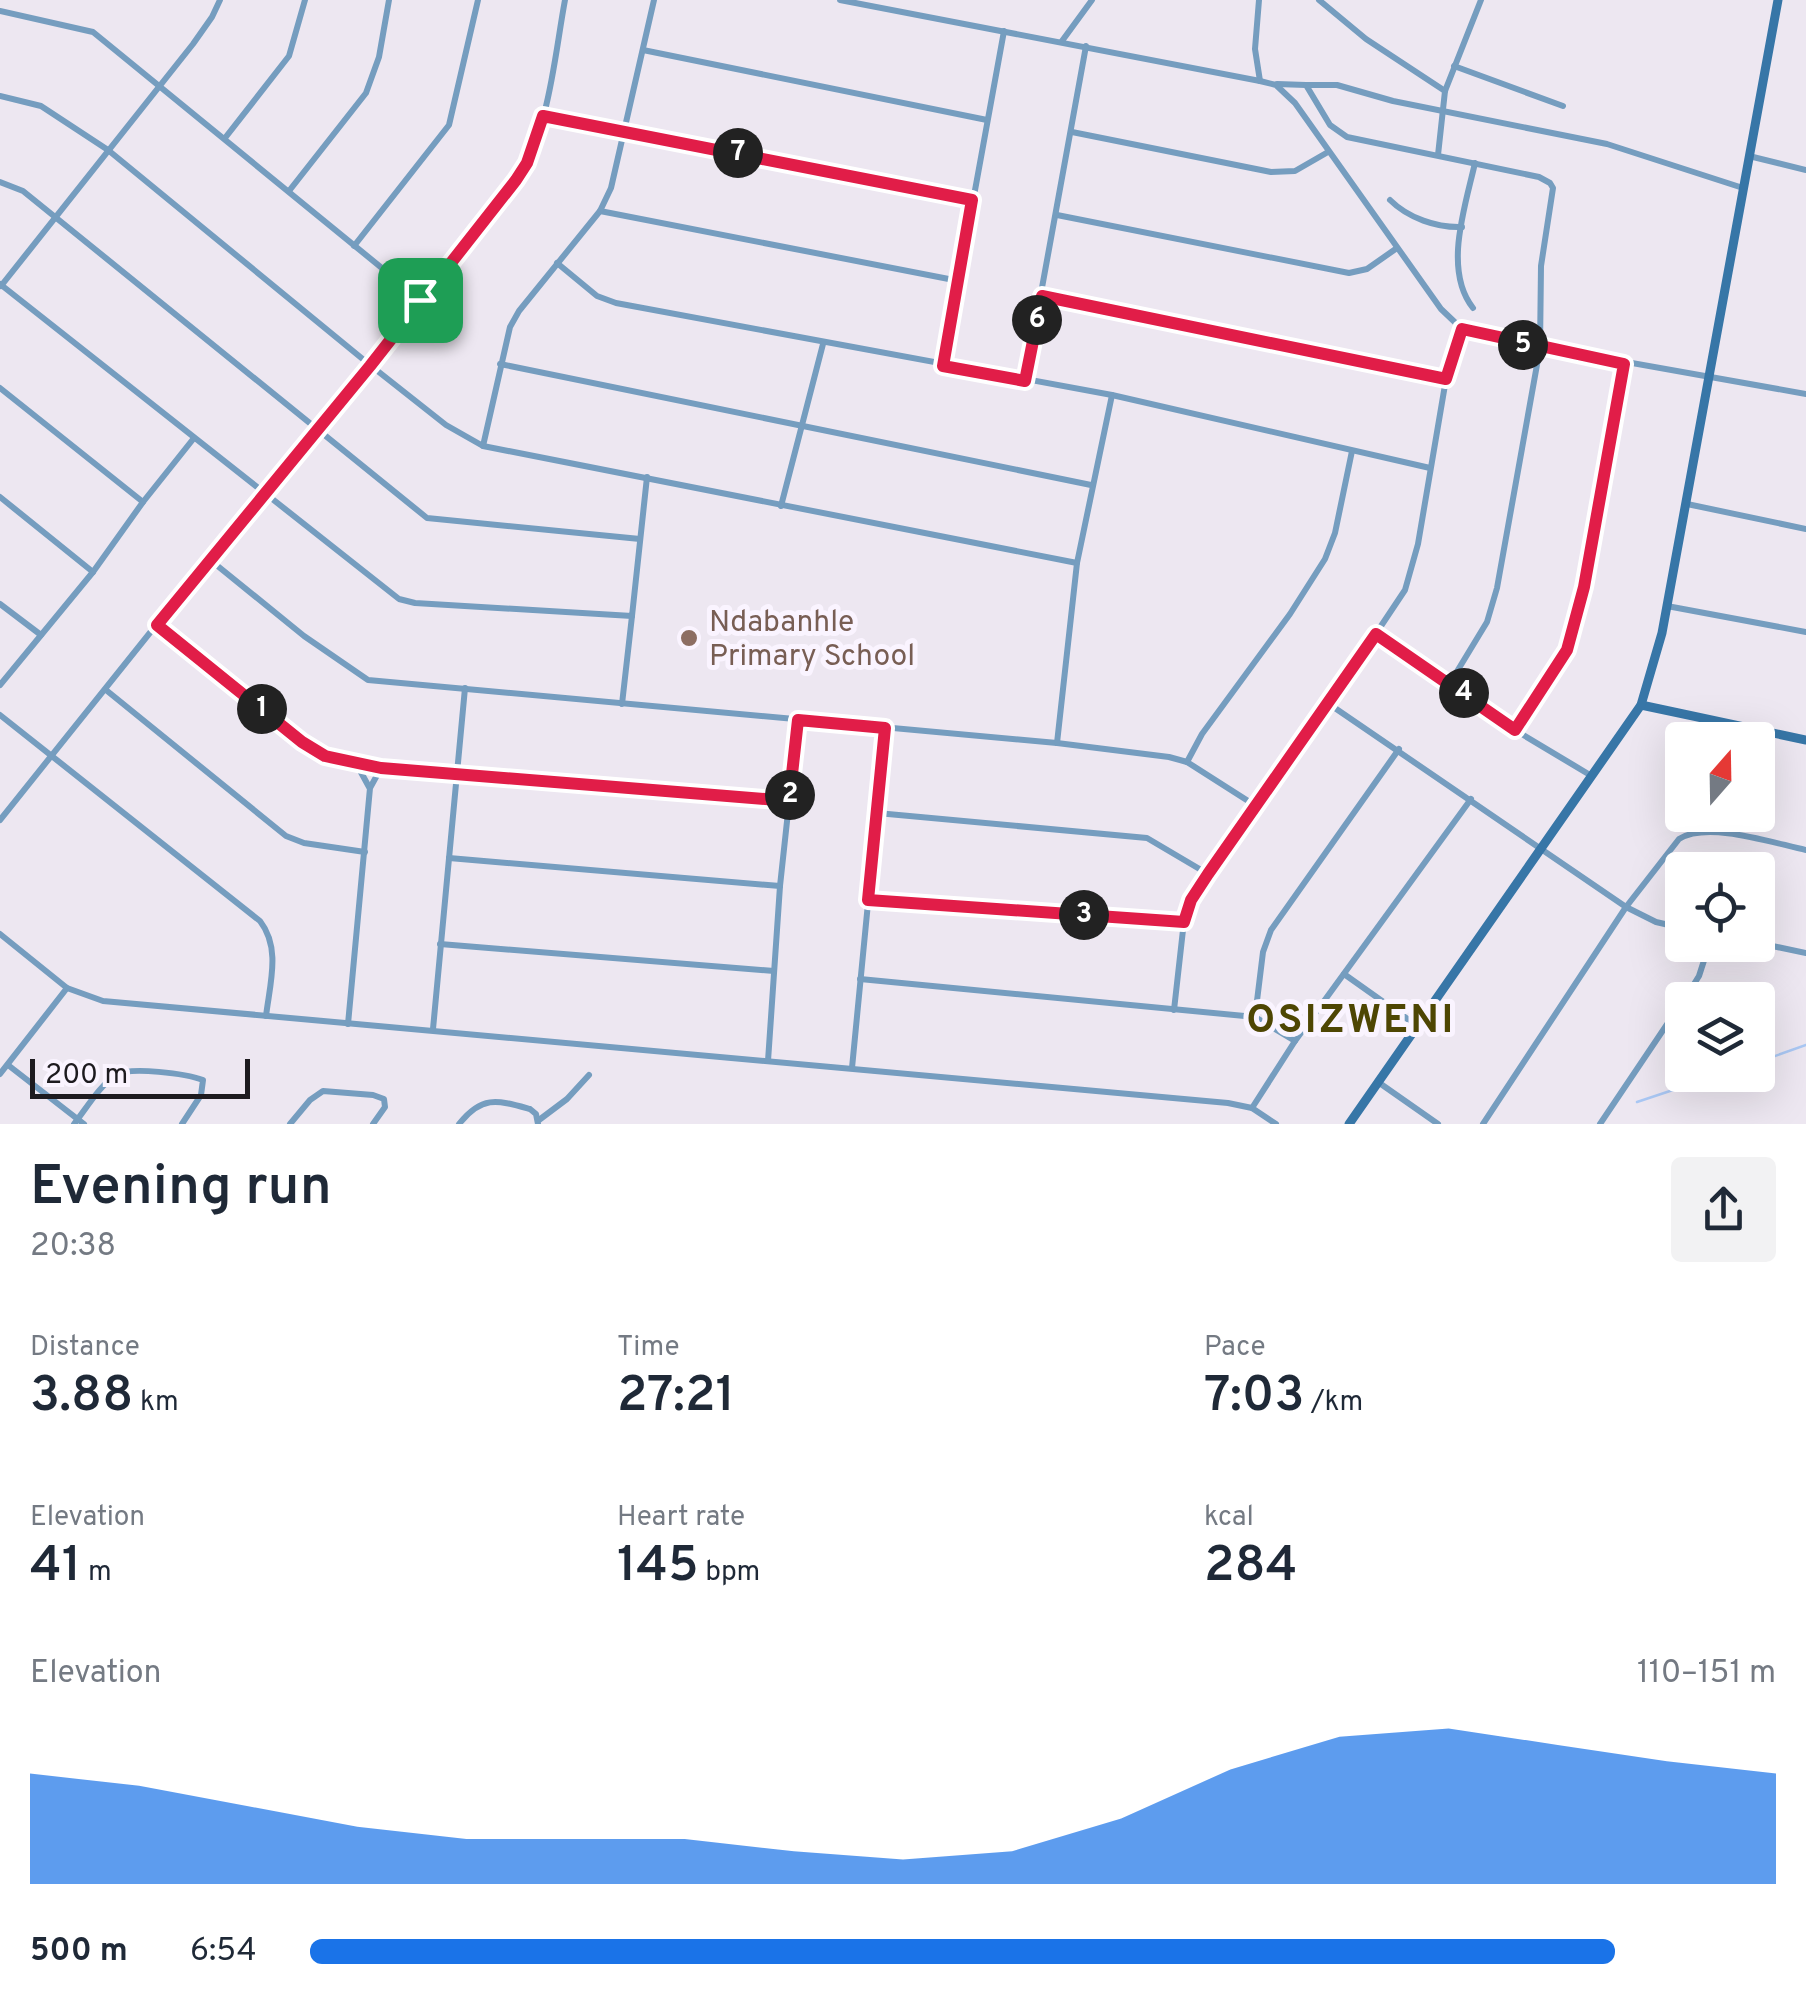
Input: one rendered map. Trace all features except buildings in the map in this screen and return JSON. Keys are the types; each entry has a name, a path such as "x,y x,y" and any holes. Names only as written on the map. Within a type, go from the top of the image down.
{"street":[{"path":"220,0 212,17 160,86 0,285 399,599 632,616"},
{"path":"225,138 289,56 305,0"},
{"path":"289,191 366,92 379,57 389,0"},
{"path":"354,246 449,125 478,0"},
{"path":"0,820 370,366 516,180 527,163 543,116 565,0"},
{"path":"484,446 510,327 519,310 600,210 611,188 654,0"},
{"path":"840,0 1276,85 1337,85 1374,97 1607,144 1743,188"},
{"path":"1062,41 1092,0"},
{"path":"1259,0 1255,34 1260,81"},
{"path":"1319,0 1366,39 1445,91"},
{"path":"1438,155 1445,91 1481,0"},
{"path":"1349,1124 1590,774 1642,705 1667,606 1778,0"},
{"path":"0,12 93,32 420,300"},
{"path":"943,366 1004,31"},
{"path":"1025,381 1086,46"},
{"path":"643,50 987,120"},
{"path":"1454,66 1563,106"},
{"path":"1306,84 1338,133 1539,177 1553,188 1541,266 1540,348 1495,597 1487,622 1450,683"},
{"path":"1276,85 1295,103 1441,309 1462,329 1624,364 1806,394"},
{"path":"0,96 41,106 108,150 370,366 446,425 484,446 1077,563"},
{"path":"543,116 972,200"},
{"path":"1072,132 1271,172 1295,171 1328,152"},
{"path":"1749,156 1806,170"},
{"path":"1472,308 1461,290 1459,277 1462,227 1474,163"},
{"path":"0,182 24,191 427,518 640,538"},
{"path":"1390,200 1398,209 1423,220 1450,228 1462,227"},
{"path":"600,210 959,281"},
{"path":"1056,215 1349,273 1367,269 1397,248"},
{"path":"556,263 606,301 1112,395 1430,468"},
{"path":"1042,296 1446,379"},
{"path":"1174,1010 1184,922 1191,900 1404,590 1414,564 1446,379 1462,329"},
{"path":"781,506 823,344"},
{"path":"500,364 1091,486"},
{"path":"1515,730 1567,650 1584,587 1624,364"},
{"path":"0,388 142,502"},
{"path":"1056,743 1077,563 1112,395"},
{"path":"0,686 93,572 142,502 194,438"},
{"path":"1187,762 1202,734 1325,559 1335,533 1352,451"},
{"path":"622,704 647,477"},
{"path":"0,497 93,572"},
{"path":"1686,504 1806,529"},
{"path":"209,559 304,636 368,680 1056,743 1187,762 1256,806"},
{"path":"0,604 41,635"},
{"path":"1667,606 1806,632"},
{"path":"157,625 302,742 325,756 381,768 789,801"},
{"path":"1376,634 1515,730 1590,774"},
{"path":"433,1029 465,688"},
{"path":"106,690 286,836 304,843 365,852"},
{"path":"1329,704 1626,906 1665,924"},
{"path":"1642,705 1806,740"},
{"path":"0,715 260,921 270,934 273,948 266,1016"},
{"path":"768,1060 780,886 798,720"},
{"path":"852,1068 885,728"},
{"path":"1255,1017 1263,952 1270,930 1399,749"},
{"path":"358,765 370,788"},
{"path":"348,1024 370,788 381,768"},
{"path":"1252,1108 1471,799"},
{"path":"877,814 1148,838 1208,874"},
{"path":"1483,1124 1626,906 1679,839 1688,833 1711,832 1806,850"},
{"path":"448,858 780,886"},
{"path":"868,900 1184,922"},
{"path":"0,934 67,988 103,1001 1228,1103 1252,1108 1276,1124"},
{"path":"440,944 774,971"},
{"path":"1775,946 1806,953"},
{"path":"1344,974 1416,1025"},
{"path":"860,979 1255,1017 1296,1041"},
{"path":"0,1074 67,988"},
{"path":"1603,1123 1665,1028"},
{"path":"8,1065 78,1122 110,1079 125,1072 186,1075 204,1082 202,1094 182,1124"},
{"path":"459,1124 476,1104 485,1102 530,1109 538,1122 568,1099 589,1075"},
{"path":"1376,1081 1438,1124"},
{"path":"290,1124 316,1094 332,1090 384,1099 385,1107 373,1124"}],"waterway":[{"path":"1775,1056 1806,1045"},
{"path":"1637,1102 1667,1092"}],"place":[{"name":"Ndabanhle Primary School","path":"689,638"}],"district":[{"name":"OSIZWENI","path":"1351,1018"}],"route":[{"path":"543,116 972,200 943,366 1025,381 1042,296 1446,379 1462,329 1624,364 1584,587 1567,650 1515,730 1376,634 1208,874 1191,900 1184,922 868,900 885,728 798,720 789,801 350,764 325,756 302,742 157,625 420,300 516,180 527,163 543,116"}]}
